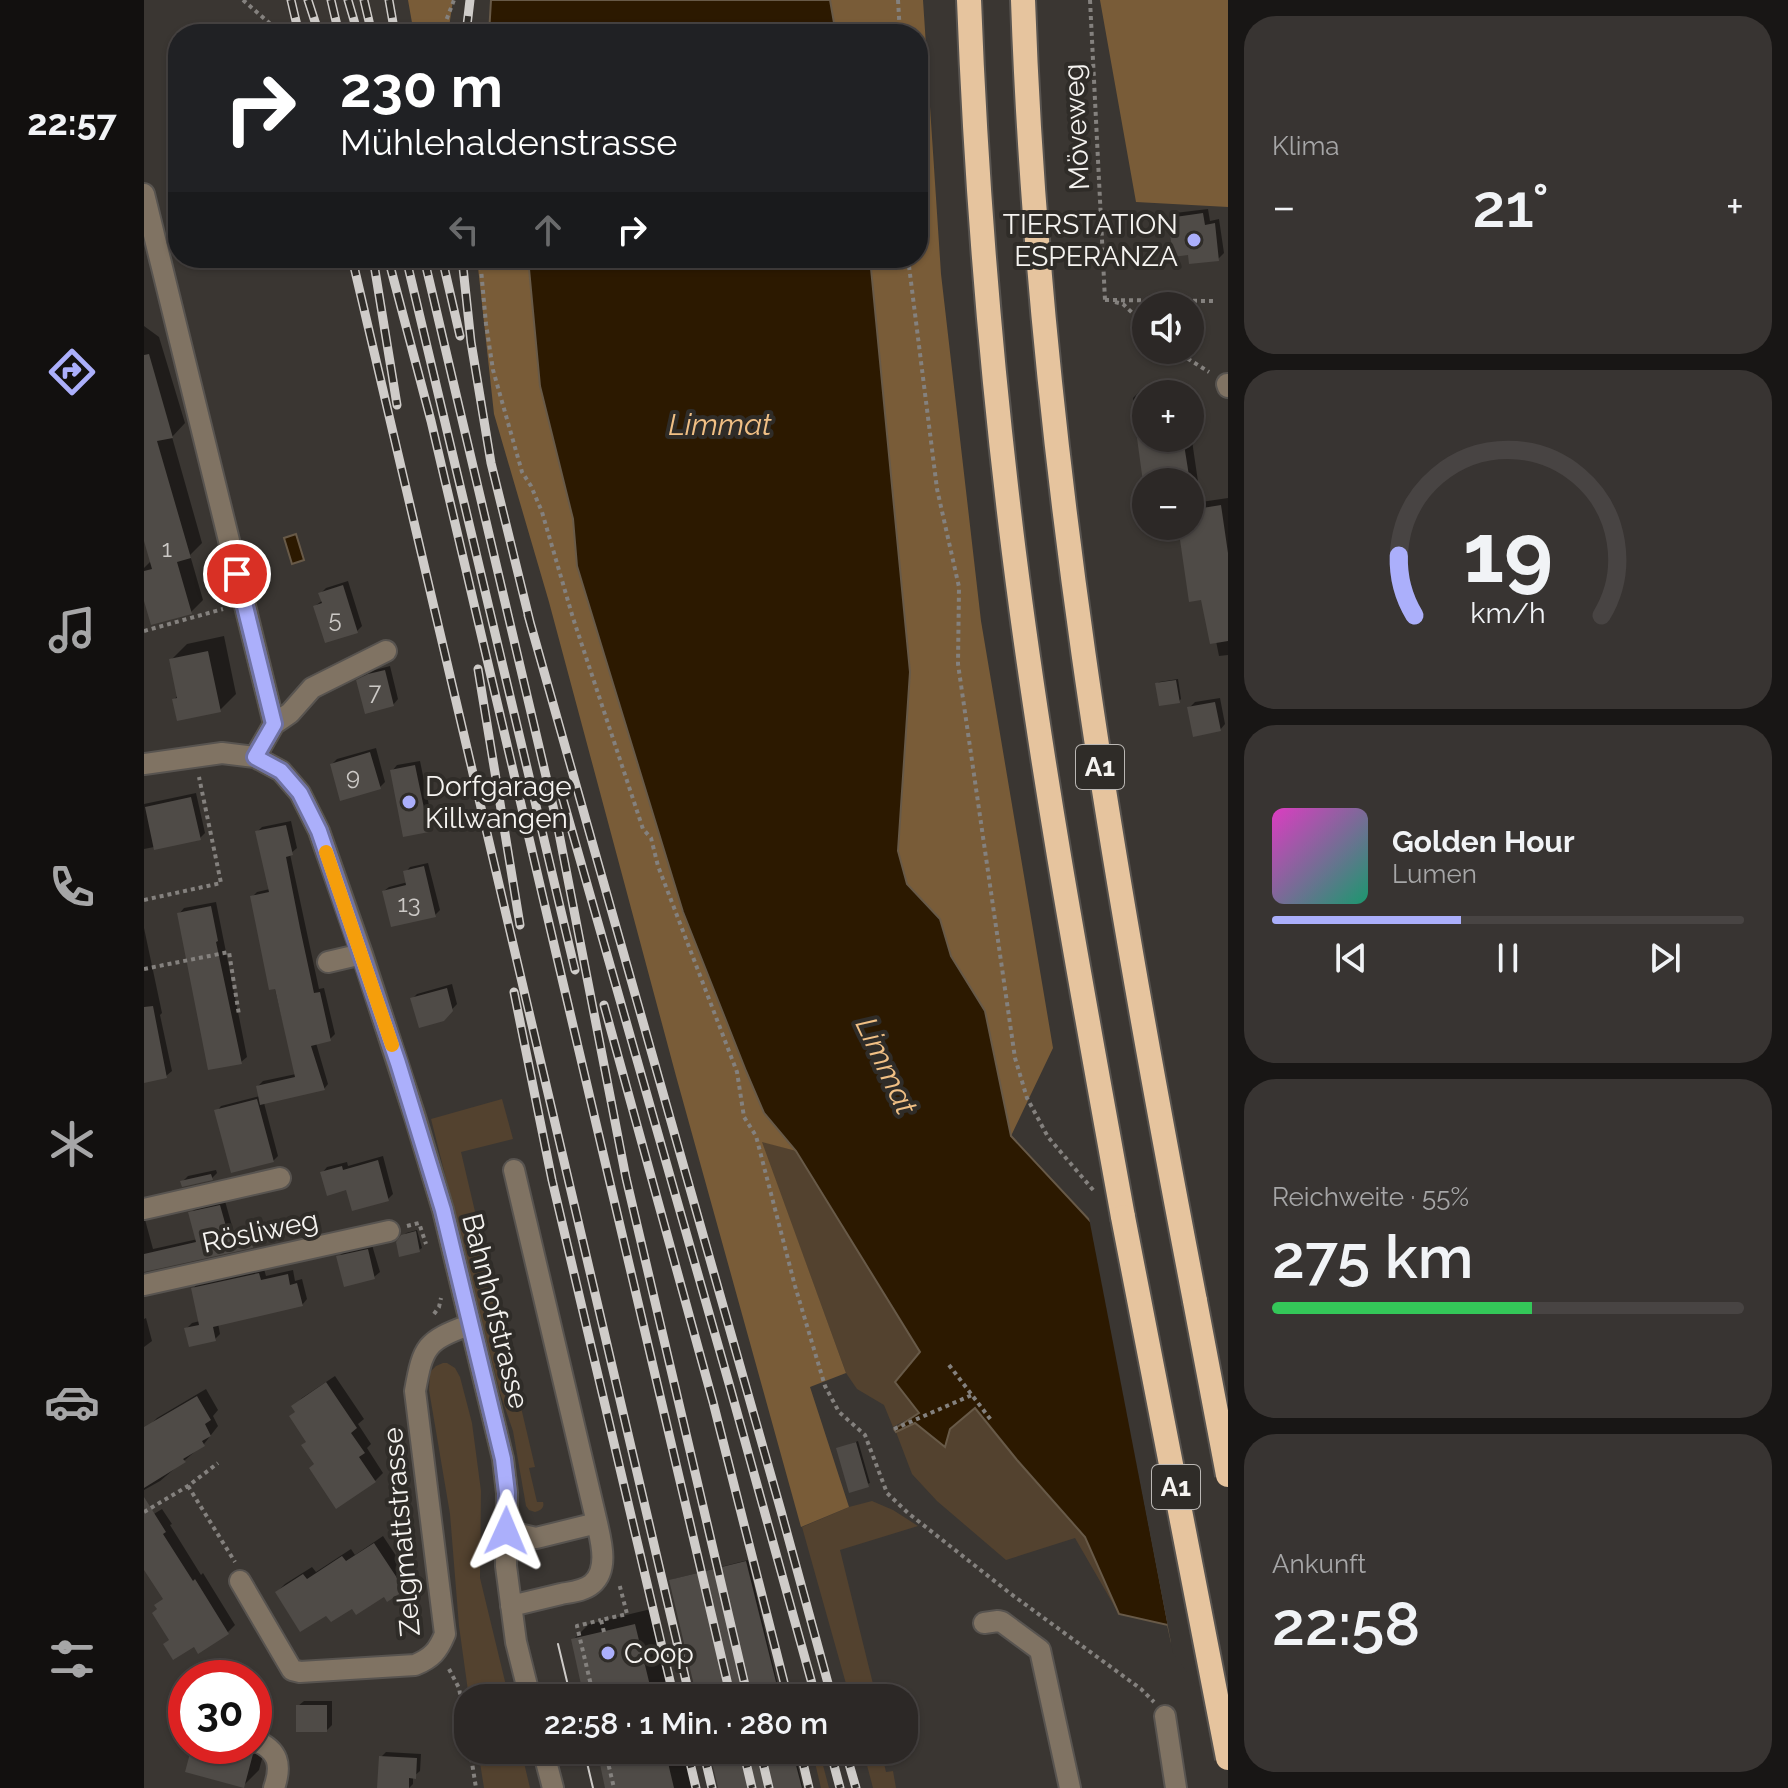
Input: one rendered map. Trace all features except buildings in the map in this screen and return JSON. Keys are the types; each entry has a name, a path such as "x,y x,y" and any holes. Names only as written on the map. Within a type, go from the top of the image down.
{"highway":[{"name":"A1","path":"969,0 976,156 987,298 1016,571 1061,873 1123,1217 1228,1758"},
{"name":"A1","path":"1023,0 1035,229 1068,548 1115,864 1228,1475"}],"street":[{"path":"144,194 274,724"},
{"path":"255,757 274,724 290,713 312,688 386,651"},
{"name":"Bahnhofstrasse","path":"144,764 222,753 255,757 281,771 300,793 319,831 362,954 443,1210 503,1459 507,1493 506,1566 516,1642 526,1684"},
{"path":"328,962 362,954"},
{"path":"511,1606 583,1589 595,1581 602,1557 602,1544 514,1170"},
{"path":"144,1209 280,1178"},
{"name":"Rösliweg","path":"144,1285 389,1231"},
{"name":"Zelgmattstrasse","path":"240,1581 292,1670 415,1665 430,1659 439,1649 445,1634 415,1391 421,1360 430,1345 439,1336 469,1325"},
{"path":"506,1531 536,1538 597,1523"},
{"path":"984,1623 1002,1622 1040,1650 1070,1788"},
{"path":"1165,1716 1176,1788"},
{"path":"272,1753 278,1759 280,1770 274,1788"},
{"path":"547,1764 553,1788"}],"path":[{"path":"243,0 271,24"},
{"path":"445,24 454,0"},
{"path":"898,0 899,24"},
{"name":"Möveweg","path":"1090,0 1105,300"},
{"path":"481,268 493,370 522,472 542,512 573,618 643,829 651,838 658,866 737,1072 744,1117 756,1136 825,1386 839,1412 865,1435 887,1493 1011,1594 1141,1689 1165,1716"},
{"path":"909,268 937,489 959,587 958,664 1015,1058 1027,1098 1048,1137 1098,1196"},
{"path":"1105,300 1214,301"},
{"path":"1105,300 1123,304 1132,313"},
{"path":"1195,364 1227,386"},
{"path":"144,631 244,604"},
{"path":"144,900 221,883 195,755"},
{"path":"144,969 229,952 239,1015"},
{"path":"949,1365 991,1420"},
{"path":"894,1429 972,1395"},
{"path":"144,1512 188,1486 218,1463"},
{"path":"188,1486 237,1566 240,1581"},
{"path":"591,1684 577,1626 627,1614"},
{"path":"601,1620 604,1632"},
{"path":"439,1649 457,1684"},
{"path":"472,1764 476,1788"},
{"path":"608,1764 614,1788"}],"shaded area":[{"path":"408,0 453,0 449,24 412,24"},
{"path":"830,0 923,0 925,24 834,24"},
{"path":"1100,0 1228,0 1228,207 1136,202"},
{"path":"928,76 941,274 981,621 1053,1048 1011,1136 985,1011 951,956 940,919 907,884 898,851 910,672 871,268 928,268"},
{"path":"478,268 529,268 540,386 573,519 577,566 683,912 764,1113 796,1151 762,1142 846,1373 810,1387 849,1507 801,1527 549,602 494,414"},
{"path":"502,1099 513,1139 461,1152 535,1467 529,1468 537,1502 543,1502 542,1509 535,1512 526,1506 513,1431 500,1393 431,1119"},
{"path":"761,1141 796,1151 920,1352 895,1382 919,1413 893,1427 884,1405 857,1389 846,1373"},
{"path":"447,1363 455,1368 472,1423 481,1491 480,1578 506,1684 467,1684 450,1514 429,1390 430,1372 436,1366"},
{"path":"974,1408 1085,1537 1119,1614 1075,1538 1006,1560 937,1501 912,1474 896,1432 915,1423 950,1429"},
{"path":"872,1501 918,1526 840,1550 873,1684 846,1684 802,1527"},
{"path":"480,1764 524,1764 530,1788 484,1788"},
{"path":"815,1764 823,1764 829,1788 821,1788"},
{"path":"867,1764 884,1764 886,1772 893,1771 896,1788 873,1788"}],"water":[{"path":"491,0 830,0 834,24 490,24"},
{"name":"Limmat","path":"529,268 871,268 910,672 898,851 907,884 940,919 951,956 985,1011 1011,1136 1093,1224 1172,1643 1168,1625 1119,1614 1085,1537 975,1408 950,1429 945,1447 915,1423 896,1432 894,1429 919,1413 895,1382 920,1352 796,1151 764,1113 683,912 577,566 573,519 540,386"},
{"path":"296,534 304,560 292,564 284,538"}],"pier":[{"path":"1088,1213 1228,1372 1228,1725 1173,1653"}],"tram line":[{"path":"558,1644 568,1684"},
{"path":"587,1764 593,1788"}],"railway":[{"path":"291,0 297,24"},
{"path":"308,0 316,24"},
{"path":"331,0 337,24"},
{"path":"348,0 355,24"},
{"path":"364,0 370,24"},
{"path":"389,0 393,24"},
{"path":"467,24 470,0"},
{"path":"354,268 687,1684"},
{"path":"375,268 397,405"},
{"path":"391,268 431,421 728,1684"},
{"path":"408,268 575,970"},
{"path":"426,268 557,823 626,1178 745,1684"},
{"path":"444,268 460,336"},
{"path":"463,268 471,342 491,463 531,626"},
{"path":"528,615 828,1684"},
{"path":"478,669 520,925"},
{"path":"562,796 812,1684"},
{"path":"514,992 552,1180 671,1684"},
{"path":"604,1005 713,1402 784,1684"},
{"path":"690,1764 696,1788"},
{"path":"706,1764 712,1788"},
{"path":"746,1764 752,1788"},
{"path":"763,1764 769,1788"},
{"path":"803,1764 809,1788"},
{"path":"834,1764 840,1788"},
{"path":"849,1764 856,1788"}],"slow traffic":[{"path":"326,852 392,1045"}],"place":[{"name":"TIERSTATION ESPERANZA","path":"1194,240"},
{"name":"Dorfgarage Killwangen","path":"409,802"},
{"name":"Coop","path":"608,1653"}],"route":[{"path":"237,574 274,724 255,757 281,771 300,793 319,831 415,1117 443,1210 503,1459 507,1493 506,1531"}]}
